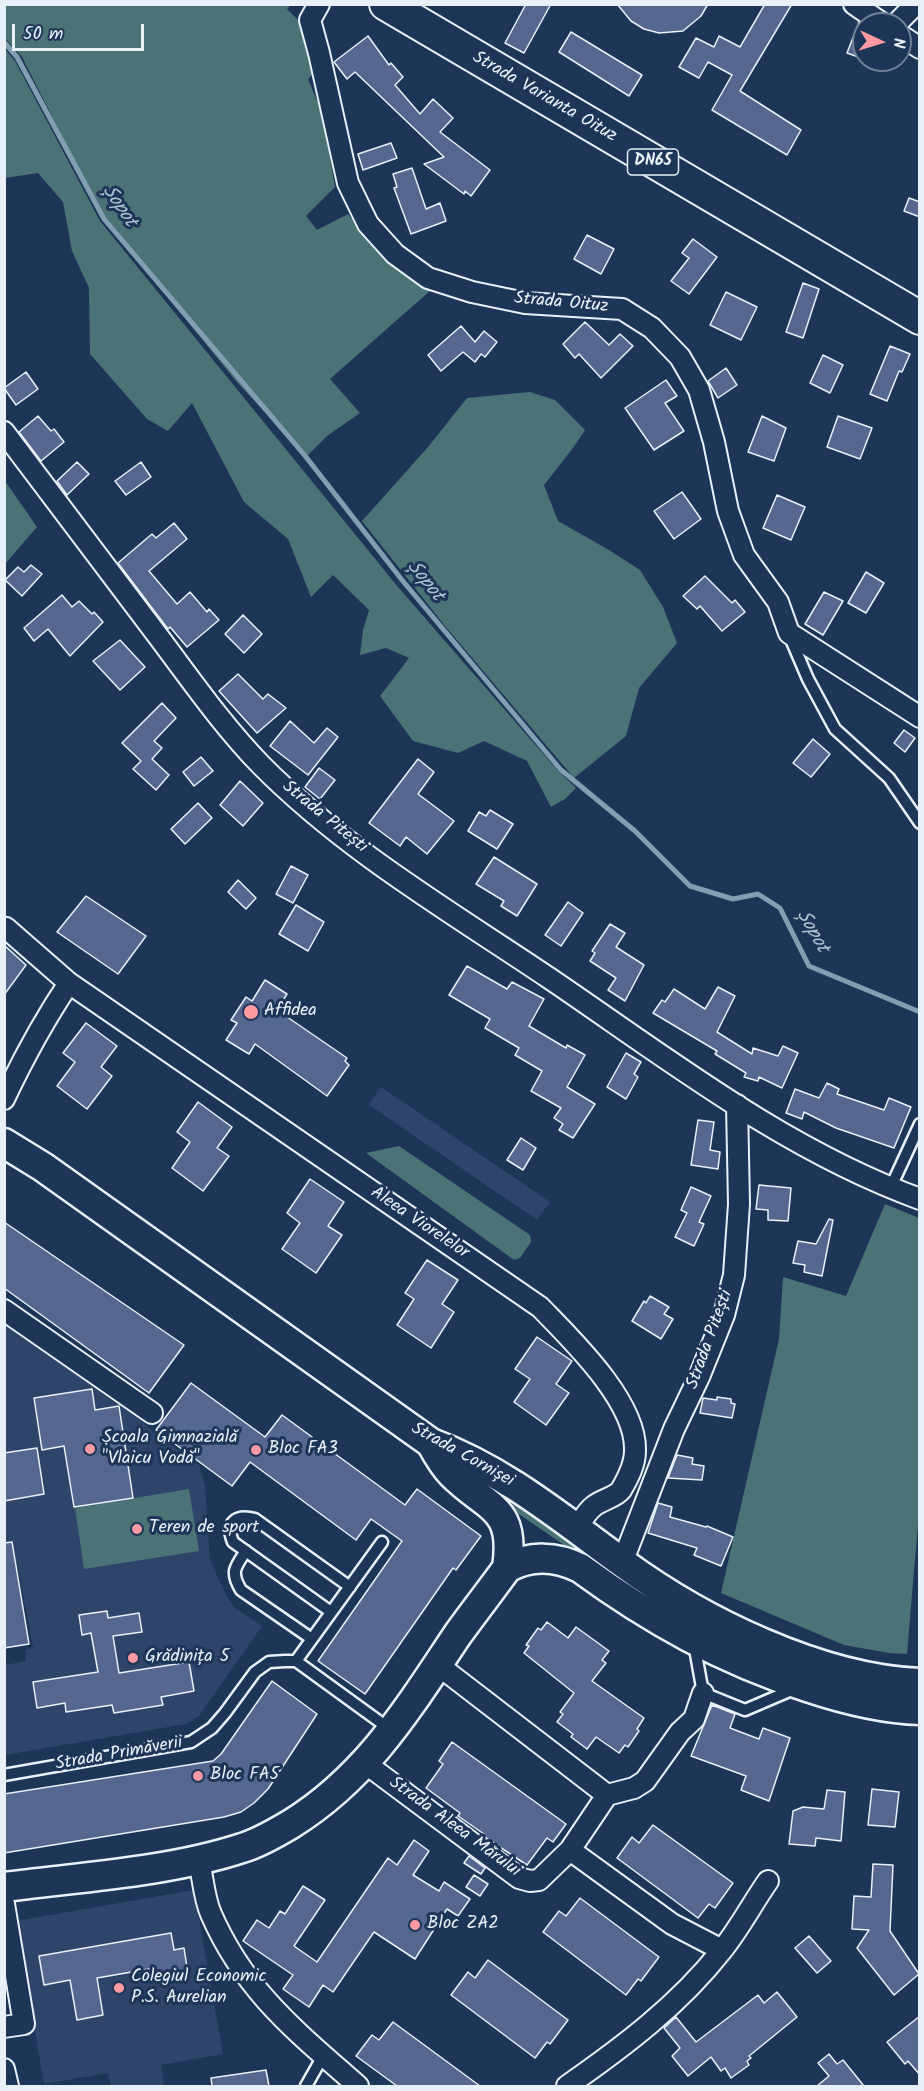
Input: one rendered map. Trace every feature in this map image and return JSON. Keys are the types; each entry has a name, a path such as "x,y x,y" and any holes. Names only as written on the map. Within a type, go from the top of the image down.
{"main road":[{"name":"Strada Varianta Oituz","path":"386,4 920,318"}],"street":[{"name":"Strada Oituz","path":"319,4 309,20 319,52 348,183 368,224 395,254 428,278 472,292 525,303 622,309 652,328 680,357 699,390 732,522 744,555 778,602 789,633"},
{"name":"Strada Pitești","path":"4,432 218,715 259,763 298,801 399,877 737,1105 855,1173 890,1189 920,1199"},
{"path":"789,633 920,717"},
{"name":"Aleea Viorelelor","path":"4,928 69,983 540,1307 593,1364 621,1404 636,1449 633,1466 620,1492 591,1508 577,1528"},
{"path":"4,1099 32,1043 69,983"},
{"name":"Strada Pitești","path":"622,1563 674,1429 699,1377 724,1315 734,1275 740,1204 737,1105"},
{"name":"Strada Cornișei","path":"4,1143 43,1167 431,1443 456,1452 483,1466 577,1528 622,1563 675,1599 700,1628"},
{"path":"4,1310 152,1413"},
{"path":"4,1887 199,1861 245,1847 281,1830 323,1803 341,1788 365,1763 391,1730 507,1568 510,1550 503,1517 495,1507 453,1474 442,1462 431,1443"},
{"name":"Strada Cornișei","path":"507,1568 522,1560 567,1562 580,1568 656,1621 700,1628 734,1630 849,1700 920,1710"},
{"path":"438,1665 607,1795 634,1788 645,1781 680,1732 694,1719 704,1693"},
{"name":"Strada Cornișei","path":"806,1673 920,1683"},
{"name":"Strada Aleea Mărului","path":"365,1763 519,1878 530,1881 539,1880 570,1850 607,1795"},
{"path":"570,1850 672,1924 722,1950"},
{"path":"199,1861 210,1912 243,1973 269,2005 302,2038 358,2086"},
{"path":"567,2086 628,2043 691,1984 722,1950 768,1881"},
{"path":"4,1904 24,2024 4,2027"},
{"path":"4,2069 8,2086"}],"lane":[{"path":"789,633 808,679 834,729 890,778 920,824"},
{"path":"890,1189 920,1124"},
{"path":"331,1612 233,1542 229,1534 236,1518 245,1516 255,1519 350,1587"},
{"path":"382,1542 296,1661 391,1730"},
{"path":"246,1551 235,1568 234,1578 241,1590 312,1639"},
{"path":"700,1628 704,1693 745,1710 806,1673"},
{"name":"Strada Primăverii","path":"4,1775 191,1742 203,1735 219,1720 255,1672 269,1662 296,1661"},
{"path":"306,2086 323,2056"}],"shaded area":[{"path":"381,1087 550,1202 537,1220 369,1105"},
{"path":"5,1322 115,1403 120,1400 154,1433 199,1465 205,1485 210,1560 227,1597 235,1608 262,1626 199,1716 186,1724 5,1755 5,1665 26,1661 26,1649 33,1648 17,1563 5,1562"},
{"name":"Colegiul Economic P.S. Aurelian","path":"194,1890 223,2054 161,2065 164,2086 111,2086 108,2073 44,2084 16,1921"}],"green space":[{"path":"5,5 291,5 287,9 302,24 314,73 308,79 322,113 335,187 306,216 317,230 348,214 373,246 431,290 330,379 360,413 327,436 306,457 236,381 104,219 22,57 5,38"},
{"path":"5,49 15,61 100,221 398,587 559,772 576,788 565,799 551,807 527,761 484,741 458,753 413,741 380,696 409,658 386,648 360,655 363,630 369,610 333,575 311,597 288,539 244,502 192,403 168,431 147,419 90,354 89,288 72,251 63,202 38,173 5,178"},
{"path":"530,392 555,400 585,430 544,485 558,521 640,570 663,607 677,643 639,688 626,736 574,778 445,626 362,521 428,447 467,398"},
{"path":"5,481 37,527 4,564"},
{"path":"399,1146 530,1235 531,1242 520,1258 514,1260 366,1153"},
{"path":"885,1204 919,1218 920,1500 907,1654 844,1645 721,1593 779,1339 783,1277 846,1296"},
{"name":"Teren de sport","path":"189,1489 199,1551 84,1569 75,1508"},
{"path":"516,1500 653,1597 656,1608 510,1508"}],"building":[{"path":"526,4 551,4 524,53 505,43"},
{"path":"617,4 708,4 701,16 683,31 659,33 644,29 631,21"},
{"path":"765,4 792,4 740,91 801,130 787,155 712,110 732,75 708,62 699,78 679,67 696,38 714,47 719,36 740,47"},
{"path":"571,32 642,75 629,96 559,52"},
{"path":"368,36 389,65 391,63 403,77 395,85 420,114 433,99 453,118 440,132 490,170 471,196 465,191 464,194 424,164 444,157 355,72 347,79 334,62"},
{"path":"852,40 852,55 847,53"},
{"path":"391,143 397,158 363,170 358,154"},
{"path":"412,168 426,209 440,203 446,221 411,234 394,188 397,187 393,174"},
{"path":"909,198 920,202 920,217 904,211"},
{"path":"587,235 614,249 601,274 574,259"},
{"path":"693,239 717,257 689,294 671,281 689,258 682,253"},
{"path":"803,283 819,289 803,338 786,332"},
{"path":"726,292 757,307 741,340 710,325"},
{"path":"585,322 609,345 620,334 633,346 601,378 579,354 575,358 563,344"},
{"path":"461,326 475,342 484,331 497,342 485,357 481,354 475,362 463,352 441,371 428,355"},
{"path":"890,346 910,354 902,372 899,371 887,401 870,394"},
{"path":"823,355 843,365 830,393 810,383"},
{"path":"726,368 737,385 718,398 708,381"},
{"path":"26,372 38,389 16,405 4,388"},
{"path":"666,380 677,396 665,403 684,431 654,450 625,408"},
{"path":"38,416 51,431 54,429 64,442 41,461 19,432"},
{"path":"762,416 786,428 774,461 748,452"},
{"path":"838,416 872,428 860,459 827,447"},
{"path":"77,462 89,474 67,495 57,481"},
{"path":"141,462 151,477 126,495 115,481"},
{"path":"682,492 701,519 674,539 654,511"},
{"path":"777,495 805,507 791,540 763,528"},
{"path":"174,523 187,539 149,571 177,604 190,592 207,612 209,609 219,620 187,647 170,627 168,629 118,563 152,534 156,538"},
{"path":"31,565 42,574 22,596 5,580 18,567 24,572"},
{"path":"866,572 884,583 866,613 848,603"},
{"path":"705,576 732,603 735,600 745,612 722,631 700,606 697,609 683,596"},
{"path":"824,592 843,601 823,635 805,624"},
{"path":"62,595 72,607 79,601 103,622 70,656 48,629 34,641 24,628"},
{"path":"243,615 262,634 244,653 225,634"},
{"path":"120,640 145,667 120,690 93,661"},
{"path":"238,674 263,699 268,694 286,708 257,733 219,691"},
{"path":"162,703 176,718 154,741 162,748 152,759 169,775 156,790 133,769 141,761 122,743"},
{"path":"290,721 314,743 327,728 338,737 308,775 270,746"},
{"path":"904,730 915,738 905,752 894,743"},
{"path":"813,739 830,754 811,777 793,763"},
{"path":"201,757 213,771 194,786 183,772"},
{"path":"418,759 434,772 418,794 454,821 427,854 406,837 400,846 369,823"},
{"path":"319,768 335,780 320,799 305,787"},
{"path":"240,781 263,803 243,826 220,805"},
{"path":"198,803 212,818 185,844 171,829"},
{"path":"490,810 513,824 497,849 468,831 479,812 486,816"},
{"path":"494,857 537,884 517,916 501,906 504,901 476,884"},
{"path":"291,866 308,875 293,903 276,894"},
{"path":"238,880 256,898 246,909 228,892"},
{"path":"86,896 146,936 118,974 57,932"},
{"path":"568,902 583,913 561,946 545,935"},
{"path":"296,905 324,922 308,951 279,934"},
{"path":"610,924 625,933 616,947 644,965 625,1001 608,990 616,978 590,961 595,953 592,951"},
{"path":"4,945 26,965 4,995"},
{"path":"467,966 507,989 512,982 544,999 529,1026 566,1048 567,1045 585,1055 567,1087 595,1104 573,1138 559,1130 563,1124 554,1118 561,1108 531,1091 542,1071 515,1055 519,1048 485,1028 490,1019 449,995"},
{"path":"265,980 287,994 277,1010 347,1058 345,1061 349,1065 327,1096 255,1044 249,1054 226,1040 237,1023 231,1020 246,997 252,1001"},
{"path":"718,987 735,996 717,1032 752,1054 753,1048 778,1056 783,1046 798,1053 782,1088 759,1077 758,1081 744,1077 746,1073 715,1054 717,1051 653,1013 674,989 705,1009"},
{"path":"86,1023 117,1046 101,1067 112,1076 87,1109 57,1086 75,1062 63,1053"},
{"path":"626,1053 641,1062 634,1074 638,1077 626,1099 607,1087"},
{"path":"827,1083 839,1089 837,1094 884,1110 889,1098 911,1107 894,1148 836,1128 804,1112 802,1119 786,1113 795,1089 819,1098"},
{"path":"198,1102 232,1127 217,1148 229,1156 203,1191 172,1168 190,1142 177,1132"},
{"path":"698,1120 714,1122 710,1150 720,1152 718,1169 691,1165"},
{"path":"521,1138 536,1148 523,1170 507,1160"},
{"path":"310,1179 344,1202 328,1226 342,1235 316,1273 282,1249 300,1223 287,1213"},
{"path":"759,1185 791,1188 788,1221 768,1220 768,1210 756,1209"},
{"path":"691,1187 711,1196 699,1222 704,1224 694,1246 675,1237 687,1213 681,1210"},
{"path":"829,1219 833,1220 822,1276 804,1272 805,1265 793,1263 798,1241 816,1244"},
{"path":"4,1222 184,1345 149,1393 4,1288"},
{"path":"427,1260 458,1280 442,1304 454,1312 431,1348 397,1325 414,1299 405,1293"},
{"path":"650,1296 669,1307 664,1314 673,1319 661,1339 632,1321 644,1301 646,1303"},
{"path":"537,1337 572,1361 556,1384 569,1393 546,1425 514,1402 530,1379 515,1369"},
{"path":"191,1383 265,1437 282,1415 405,1505 417,1489 481,1536 456,1570 453,1568 365,1694 318,1661 402,1541 371,1519 356,1540 250,1462 232,1486 156,1430"},
{"path":"92,1389 95,1410 119,1406 133,1498 74,1507 64,1446 42,1450 34,1398"},
{"path":"717,1397 731,1399 731,1403 735,1404 732,1418 700,1413 703,1398 717,1400"},
{"path":"37,1448 44,1494 4,1501 4,1453"},
{"path":"677,1455 693,1458 692,1464 704,1466 702,1480 668,1478"},
{"path":"658,1503 672,1507 670,1517 707,1526 733,1537 721,1566 694,1555 697,1548 648,1533"},
{"path":"12,1542 29,1644 4,1648 4,1543"},
{"path":"107,1611 108,1618 139,1613 142,1632 113,1636 119,1673 189,1662 194,1691 161,1697 163,1705 114,1713 112,1705 66,1712 65,1703 37,1708 33,1682 98,1672 91,1633 82,1635 79,1615"},
{"path":"547,1622 568,1638 576,1627 609,1651 602,1660 606,1663 592,1681 644,1718 637,1729 639,1731 628,1747 625,1745 619,1753 596,1737 587,1749 557,1722 563,1714 560,1712 574,1693 524,1653 529,1646 526,1645 538,1628 541,1630"},
{"name":"Bloc FA5","path":"272,1681 317,1714 268,1789 241,1812 224,1817 4,1853 4,1794 213,1761 221,1754"},
{"path":"712,1705 735,1714 730,1728 759,1739 763,1728 790,1738 769,1801 741,1790 746,1776 691,1756"},
{"path":"452,1742 566,1824 553,1842 547,1838 527,1865 483,1836 484,1834 458,1816 460,1813 426,1788 443,1764 439,1761"},
{"path":"872,1789 899,1792 895,1827 868,1825"},
{"path":"827,1790 845,1792 841,1841 816,1838 815,1846 789,1844 793,1811 803,1807 824,1809"},
{"path":"653,1825 733,1883 715,1908 709,1904 698,1918 617,1858 632,1837 639,1843"},
{"name":"Bloc ZA2","path":"414,1840 429,1851 413,1875 439,1891 444,1882 470,1899 458,1916 447,1909 415,1959 374,1932 333,1992 323,1985 309,2007 283,1989 293,1975 243,1941 257,1920 269,1928 280,1911 285,1914 303,1886 325,1900 294,1946 317,1962 388,1858 397,1865"},
{"path":"469,1856 485,1868 481,1874 464,1863"},
{"path":"873,1864 893,1865 890,1931 919,1974 894,1995 857,1948 869,1930 852,1929 854,1896 871,1897"},
{"path":"474,1875 488,1884 480,1896 466,1887"},
{"path":"580,1898 659,1957 641,1981 638,1979 626,1995 543,1932 559,1911 566,1916"},
{"path":"171,1933 174,1950 184,1948 188,1974 151,1980 149,1969 97,1978 103,2015 77,2020 70,1980 44,1985 39,1956"},
{"path":"809,1936 831,1961 817,1973 795,1948"},
{"path":"488,1960 568,2020 550,2044 547,2042 535,2058 451,1995 468,1972 475,1978"},
{"path":"777,1992 797,2017 749,2056 751,2058 747,2061 749,2065 731,2078 725,2068 721,2071 711,2057 688,2076 672,2056 680,2048 664,2028 676,2017 696,2042 758,1995 764,2003"},
{"path":"920,2016 920,2075 908,2061 905,2064 887,2042"},
{"path":"393,2022 480,2086 397,2086 356,2056 372,2035 379,2040"},
{"path":"829,2054 837,2064 843,2060 864,2086 817,2086 829,2076 818,2063"},
{"path":"266,2070 269,2086 212,2086 211,2078"}],"waterway":[{"name":"Șopot","path":"4,42 17,57 104,219 306,457 402,580 561,770 635,831 690,886 733,899 758,894 780,908 809,966 920,1012"}],"place":[{"name":"Affidea","path":"251,1012"},
{"name":"Școala Gimnazială \"Vlaicu Vodă\"","path":"90,1449"},
{"name":"Bloc FA3","path":"256,1450"},
{"name":"Teren de sport","path":"137,1529"},
{"name":"Grădinița 5","path":"133,1658"},
{"name":"Bloc FA5","path":"198,1776"},
{"name":"Bloc ZA2","path":"415,1925"},
{"name":"Colegiul Economic P.S. Aurelian","path":"119,1988"}]}
